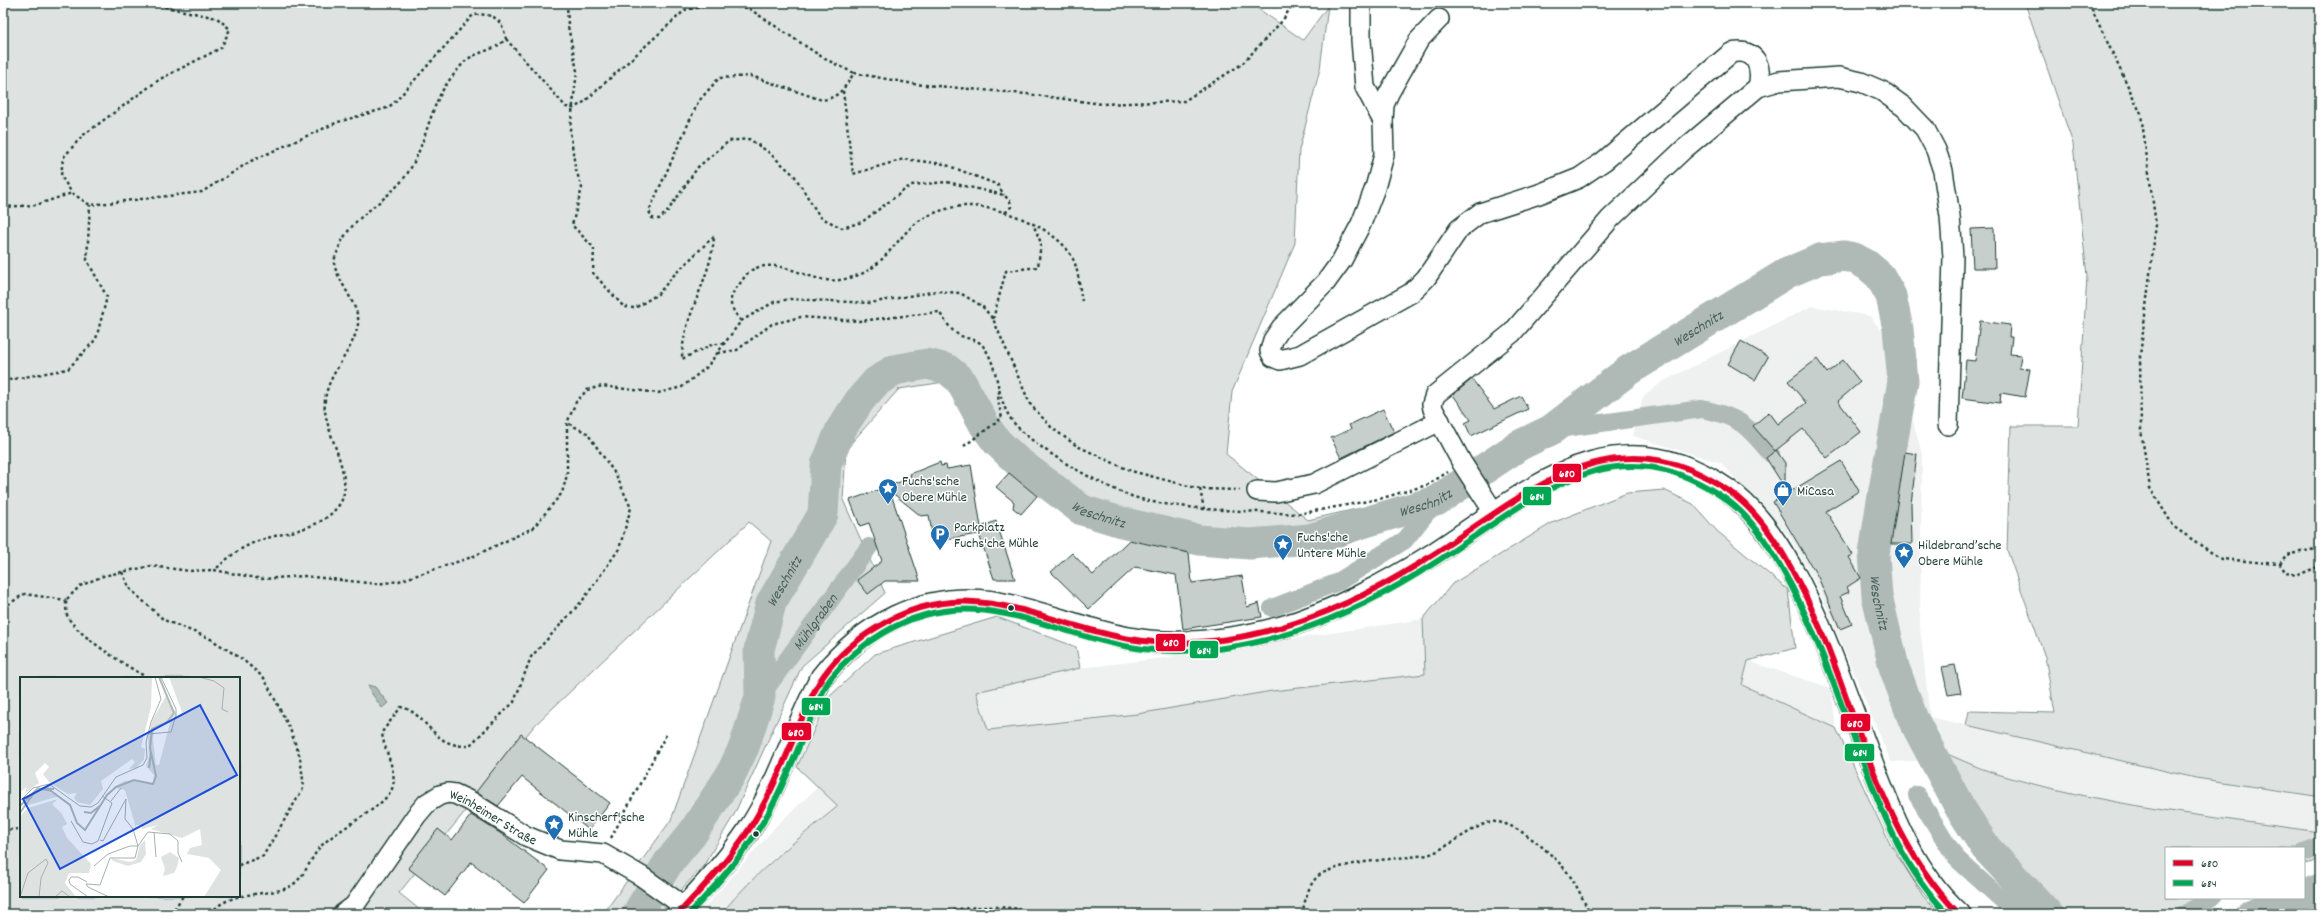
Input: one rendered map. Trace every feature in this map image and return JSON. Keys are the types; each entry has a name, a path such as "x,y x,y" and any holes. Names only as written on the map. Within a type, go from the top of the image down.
{"main road":[{"path":"678,906 749,830 763,806 822,677 835,660 855,641 891,617 931,604 958,601 987,602 1128,638 1185,642 1255,634 1285,626 1360,597 1429,557 1539,484 1579,465 1605,458 1630,456 1669,462 1703,475 1744,503 1772,536 1806,595 1893,819 1923,872 1945,901 1959,914"}],"lane":[{"path":"1361,3 1361,40 1365,87 1383,121"},
{"path":"1439,19 1419,40 1389,93 1384,105 1384,156 1375,188 1360,224 1342,260 1326,282 1281,328 1273,340 1270,351 1273,357 1280,360 1300,354 1411,293 1426,278 1459,229 1480,212 1539,194 1579,178 1604,161 1731,53 1738,52 1747,54 1755,59 1759,65 1760,76 1758,86"},
{"path":"1495,514 1462,463 1432,404 1438,391 1512,333 1610,219 1683,150 1758,86 1779,82 1839,77 1861,82 1882,91 1904,107 1924,129 1932,143 1942,171 1950,216 1953,257 1948,425"},
{"path":"1256,491 1276,492 1314,484 1440,420"},
{"name":"Weinheimer Straße","path":"343,914 354,906 363,894 416,816 427,803 444,793 455,794 470,801 526,836 560,850 603,854 641,876 678,906"}],"path":[{"path":"147,3 217,18 230,29 221,48 160,79 82,136 63,158 61,176 72,193 90,205 202,192 251,161 338,122 387,108 394,103 473,15 486,14 497,18 504,28 506,39 566,107 574,108 584,102 685,10 712,5 748,8 825,58 854,73 921,85 1027,94 1102,104 1184,102 1242,64 1283,20 1293,3"},
{"path":"567,3 568,26 577,71 574,108 570,130 574,167 582,188 572,225 594,248 593,273 624,307 636,308 658,294 674,275 714,236 713,252 693,310 682,359 711,344 725,343"},
{"path":"2089,3 2141,114 2156,225 2140,356 2141,430 2150,488 2174,527 2221,559 2280,564"},
{"path":"214,570 226,559 246,546 324,522 340,504 345,490 343,470 325,410 330,381 355,335 358,322 334,262 341,238 366,211 399,184 414,162 425,138 436,106 450,80 471,56 498,47 506,39"},
{"path":"854,73 843,91 832,99 822,100 751,76 719,78 698,102 649,211 652,218 659,219 667,212 698,167 729,141 748,139 767,151 794,174 820,217 842,228 862,222 911,185 948,182 1004,195"},
{"path":"843,91 853,174 904,159 944,164 998,185 1010,201 1011,207 1006,212"},
{"path":"3,207 36,206 72,193"},
{"path":"3,381 68,369 96,339 107,297 86,260 90,205"},
{"path":"741,320 730,307 730,296 750,272 763,266 778,266 827,280 847,279 868,270 920,220 942,210 966,206 1006,212 1033,224 1061,242 1073,259 1082,301"},
{"path":"993,319 1006,271 1038,267 1041,243 1033,224"},
{"path":"146,677 125,665 88,638 67,616 66,600 80,586 103,576 151,566 190,571 214,570 262,579 304,576 377,584 399,581 472,557 532,528 562,493 567,475 567,423 576,402 587,390 602,386 658,393 682,387 708,367 741,320 774,302 790,299 870,304 937,291 960,293 982,306 993,319 1030,404 1052,428 1077,446 1130,471 1200,489 1256,491"},
{"path":"718,353 737,350 772,324 801,317 859,321 938,312 957,334 982,344 987,352 999,392 1010,418 1019,428 1050,455 1119,491 1141,500 1204,509 1298,514 1379,499 1427,485 1462,463"},
{"path":"964,446 1001,420 1002,418 998,401 999,392"},
{"path":"240,896 285,889 301,877 321,846 343,827 377,805 391,791 394,775 382,741 382,732 400,708 410,709 442,740 455,745 469,746 514,702 531,657 584,600 618,549 631,508 616,475 587,433 567,423"},
{"path":"1200,489 1204,509"},
{"path":"2280,564 2286,555 2320,548"},
{"path":"2280,564 2286,573 2298,575 2320,566"},
{"path":"122,572 130,589 164,620 210,638 242,659 264,678 290,729 300,757 304,787 263,856 240,865"},
{"path":"3,608 24,594 66,600"},
{"path":"603,854 667,733"},
{"path":"1302,914 1306,895 1317,877 1335,868 1428,854 1441,850 1486,823 1497,821 1513,826 1539,845 1570,876 1590,914"},
{"path":"3,830 20,829"},
{"path":"171,914 182,897"},
{"path":"211,914 214,910 237,897"},
{"path":"936,914 964,907 999,906 1045,914"}],"shaded area":[{"path":"3,3 1250,3 1303,40 1328,6 1320,69 1299,150 1295,243 1232,392 1226,454 1308,520 1426,493 1376,534 1314,555 1184,548 1086,515 1013,453 951,381 899,389 846,449 843,500 885,593 802,666 734,815 704,865 659,914 603,914 671,820 771,541 749,522 535,725 399,893 425,914 3,914"},
{"path":"2025,3 2320,3 2320,795 2315,796 2196,778 1966,725 1969,711 2055,713 2045,657 2007,550 2011,426 2078,426 2087,276 2073,144"},
{"path":"1812,306 1870,316 1892,345 1922,454 1920,627 1930,717 2196,778 2320,797 2320,832 2185,814 2063,792 1992,772 1937,750 1932,737 1934,760 1891,762 1820,592 1789,536 1721,463 1633,436 1643,397 1662,382"},
{"path":"1664,490 1693,504 1717,531 1788,590 1795,648 1748,661 1742,685 1836,728 1889,842 1923,896 1939,914 721,914 762,870 838,806 797,767 829,697 875,654 997,617 1076,647 1080,668 976,692 988,730 1137,714 1272,691 1425,674 1423,619 1452,584 1552,523 1627,493"},
{"path":"1423,619 1425,674 1272,691 1137,714 988,730 976,692 1080,668 1181,656"},
{"path":"1748,661 1831,688 1836,728 1742,685"},
{"path":"368,685 375,687 388,703 382,708 370,691"},
{"path":"1937,750 1994,773 2074,794 2156,809 2320,832 2320,858 2305,864 2305,847 2165,847 2165,899 2210,899 2170,914 2068,914 1996,844 1952,778"},
{"path":"819,786 838,805 773,859 737,895 721,914 699,914 777,825"}],"building":[{"path":"1994,228 1995,268 1973,268 1971,229"},
{"path":"1980,321 2010,325 2009,337 2012,337 2010,354 2021,355 2019,368 2030,369 2025,397 2001,393 2000,403 1962,398 1966,360 1975,361"},
{"path":"1741,341 1768,357 1755,380 1728,364"},
{"path":"1817,359 1827,373 1843,360 1860,382 1838,401 1861,432 1827,458 1803,429 1775,451 1753,426 1769,412 1778,424 1806,403 1788,381"},
{"path":"1472,379 1494,409 1521,396 1528,409 1471,436 1465,423 1471,420 1453,395"},
{"path":"1383,409 1394,432 1341,458 1331,438 1351,429 1349,425"},
{"path":"1776,450 1785,463 1785,488 1766,458"},
{"path":"1905,452 1917,454 1911,504 1912,544 1891,544"},
{"path":"1841,461 1859,491 1826,511 1853,555 1849,557 1861,578 1847,587 1849,592 1840,596 1852,624 1840,629 1818,577 1773,502"},
{"path":"940,462 941,466 946,465 947,469 971,465 981,527 996,521 1015,579 994,579 979,534 933,541 929,515 921,516 890,491 920,581 885,581 868,594 857,580 882,561 869,523 860,526 850,500 911,478 910,474"},
{"path":"1009,473 1037,496 1021,514 1013,508 1014,502 996,487"},
{"path":"1129,540 1189,553 1192,583 1242,576 1247,607 1259,603 1262,617 1183,629 1176,575 1135,567 1089,609 1051,572 1072,553 1093,575"},
{"path":"1955,665 1961,693 1948,695 1942,667"},
{"path":"521,734 610,803 589,830 522,777 498,806 476,792"},
{"path":"471,815 500,833 549,870 524,903 471,862 445,896 408,868 438,829 452,840"}],"waterway":[{"name":"Weschnitz","path":"637,914 668,863 692,834 730,776 744,747 760,697 759,650 771,603 823,514 826,465 841,429 860,400 876,382 894,370 927,364 947,369 960,380 985,426 997,442 1017,461 1082,510 1121,522 1199,540 1250,544 1309,539 1436,501 1520,445 1551,430 1629,370 1787,273 1820,259 1844,256 1854,258 1867,265 1880,276 1891,296 1898,329 1903,381 1874,554 1877,596 1894,667 1913,719 1959,806 1986,848 2048,914"},
{"path":"1551,430 1702,409 1725,415 1742,424 1749,429 1771,454"},
{"path":"1272,608 1338,582 1405,540 1436,501"},
{"name":"Mühlgraben","path":"760,697 869,547"},
{"path":"1917,795 1956,858 2011,908 2024,914"},
{"path":"2305,852 2320,846"},
{"name":"Weschnitz","path":"2305,895 2320,889"},
{"path":"2185,914 2210,899"},
{"name":"Weschnitz","path":"2251,914 2292,899"}],"transit line":[{"name":"680","path":"678,914 701,890 733,852 752,825 782,767 811,698 829,668 847,649 861,638 876,628 910,611 942,603 973,602 1003,606 1033,613 1096,632 1151,642 1172,643 1214,641 1255,634 1314,617 1350,601 1386,583 1420,563 1507,505 1541,485 1577,469 1613,459 1650,459 1689,469 1730,492 1751,511 1770,533 1799,583 1818,624 1867,756 1885,799 1905,840 1929,879 1959,914"},
{"name":"684","path":"689,914 732,866 761,826 780,791 818,701 831,678 842,665 869,642 883,633 917,617 950,610 982,610 1044,624 1109,643 1162,651 1201,650 1240,645 1278,637 1315,625 1369,601 1420,572 1539,495 1573,478 1608,468 1645,467 1683,476 1724,498 1745,516 1763,538 1792,587 1812,630 1888,824 1908,862 1933,898 1948,914"}],"place":[{"name":"Fuchs'sche Obere Mühle","path":"888,505"},
{"name":"MiCasa","path":"1783,507"},
{"name":"Parkplatz Fuchs'che Mühle","path":"940,551"},
{"name":"Fuchs'che Untere Mühle","path":"1283,561"},
{"name":"Hildebrand’sche Obere Mühle","path":"1904,569"},
{"name":"Kinscherf'sche Mühle","path":"554,841"}]}
